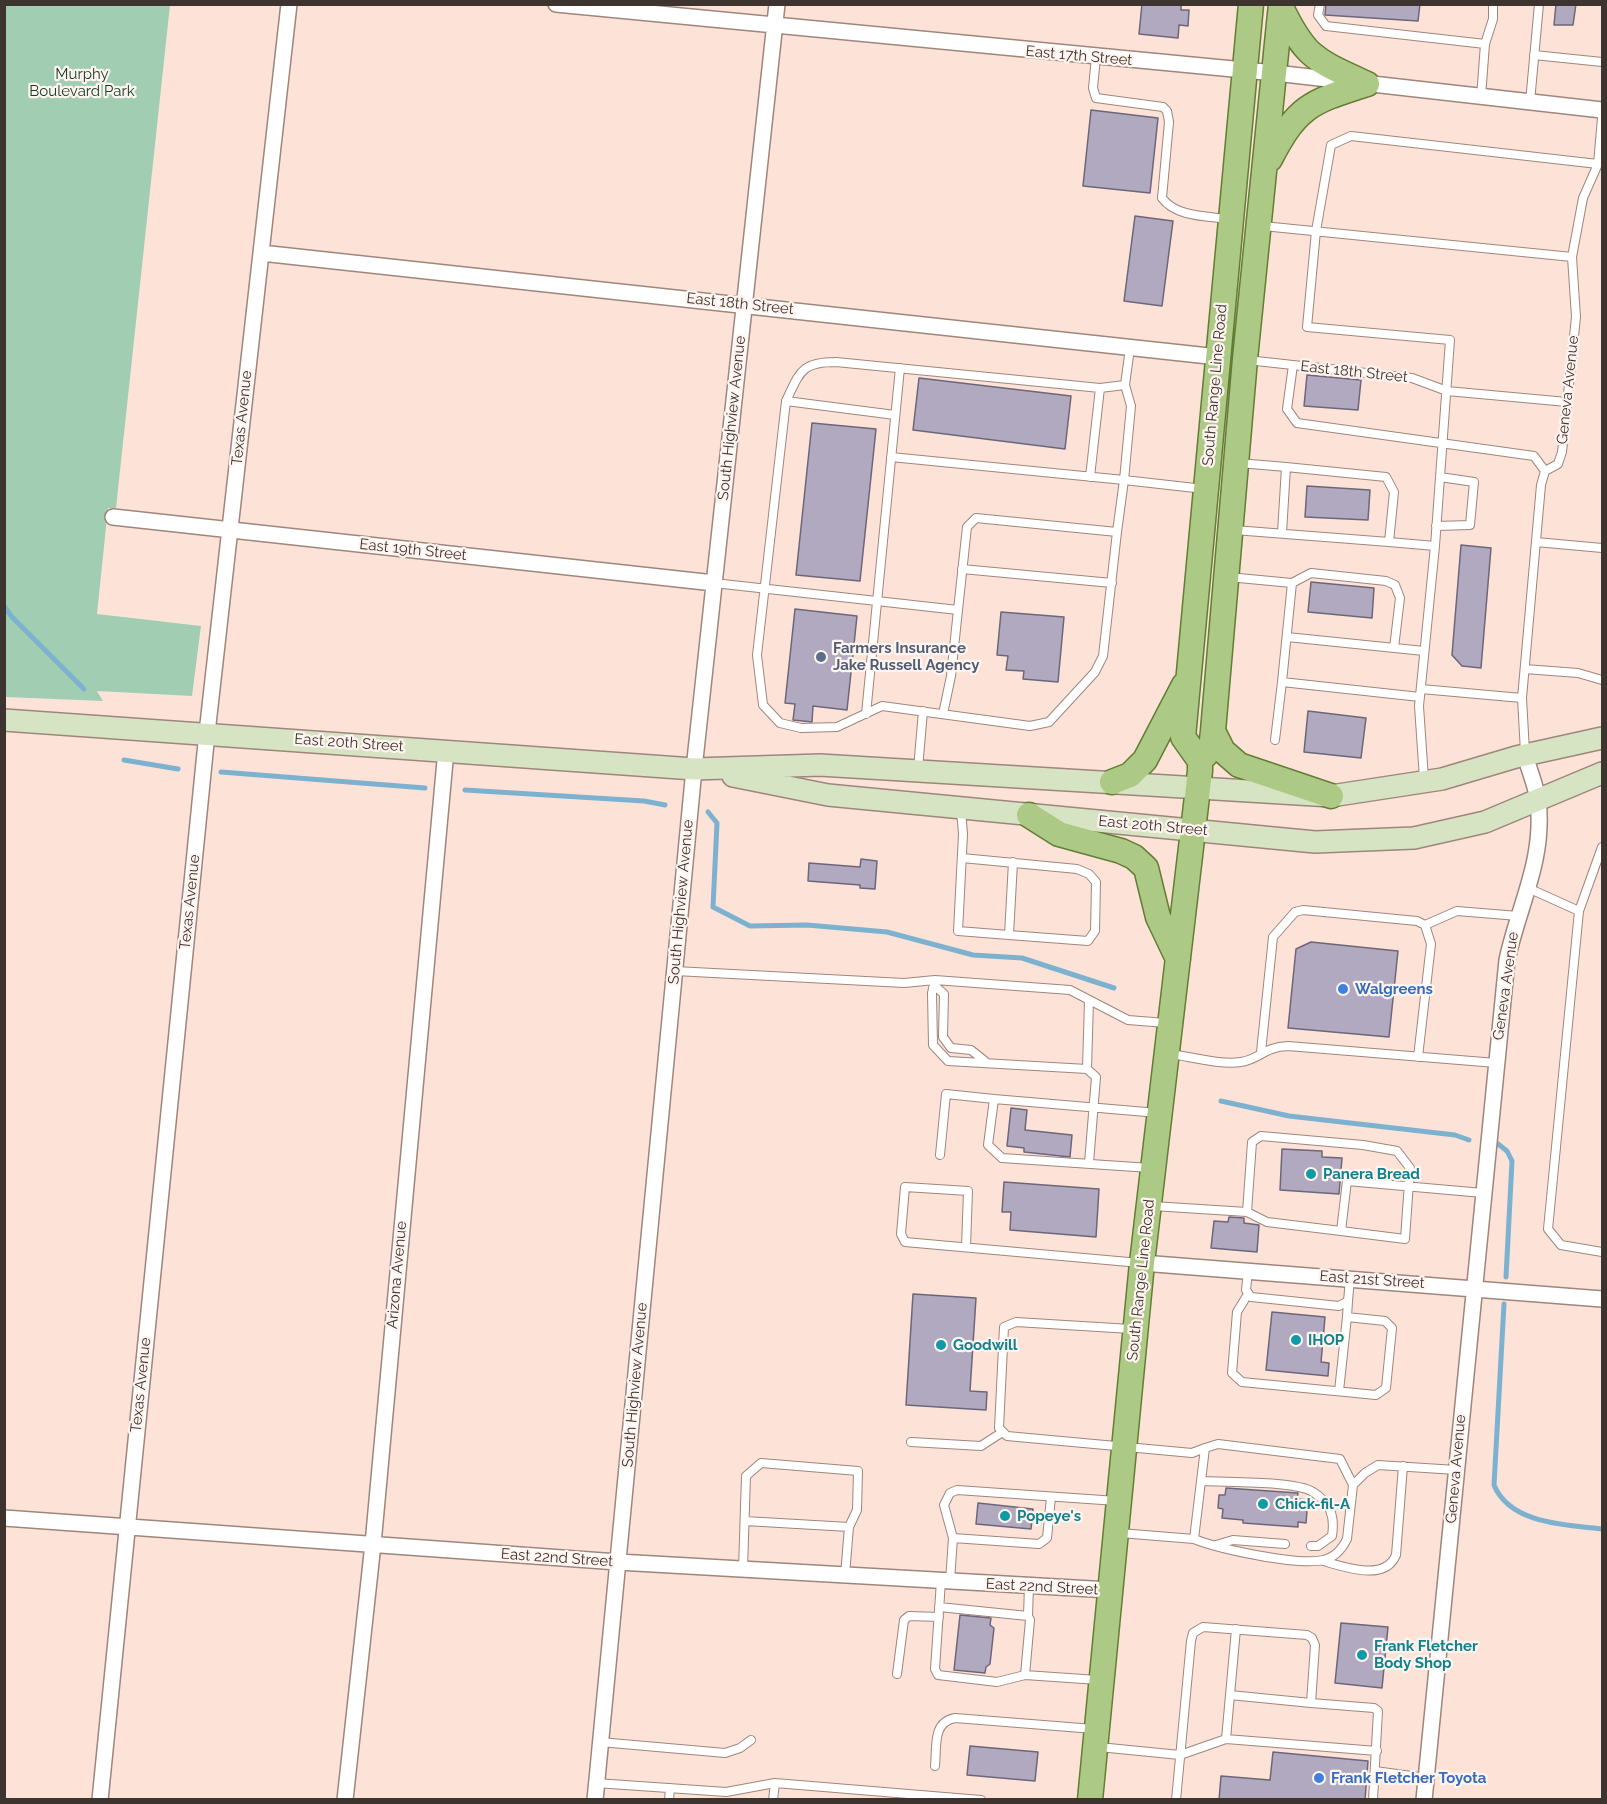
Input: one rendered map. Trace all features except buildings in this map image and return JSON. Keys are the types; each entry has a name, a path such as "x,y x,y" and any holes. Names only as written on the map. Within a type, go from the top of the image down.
{"main road":[{"name":"South Range Line Road","path":"1200,761 1183,736 1251,4"},
{"name":"South Range Line Road","path":"1090,1800 1135,1329 1159,1114 1200,761 1210,749 1213,731 1238,463 1245,360 1281,6"},
{"path":"1281,6 1297,39 1307,52 1367,84"},
{"path":"1264,171 1282,135 1299,112 1320,99 1367,84"},
{"path":"1112,782 1130,775 1144,760 1188,678"},
{"name":"East 20th Street","path":"4,720 694,769 820,765 1331,796 1425,782 1602,738"},
{"path":"1213,731 1223,751 1239,765 1331,796"},
{"name":"East 20th Street","path":"694,769 828,795 1315,842 1414,838 1485,822 1602,773"},
{"path":"1029,815 1059,834 1121,850 1134,857 1146,868 1158,917 1178,959"}],"street":[{"name":"Texas Avenue","path":"100,1800 207,733 289,4"},
{"name":"East 17th Street","path":"556,4 774,27 1275,73 1602,110"},
{"name":"South Highview Avenue","path":"595,1800 694,769 777,4"},
{"name":"East 18th Street","path":"261,253 1218,357"},
{"name":"East 19th Street","path":"113,517 714,584"},
{"name":"Arizona Avenue","path":"345,1800 373,1544 446,750"},
{"name":"Geneva Avenue","path":"1424,1800 1507,960 1518,916 1536,864 1539,833 1538,799 1525,756"},
{"name":"East 21st Street","path":"1142,1263 1602,1299"},
{"name":"East 22nd Street","path":"4,1518 618,1562 1110,1590"}],"lane":[{"path":"1320,4 1318,15 1326,26 1485,44"},
{"path":"1481,97 1485,44 1493,19 1493,4"},
{"path":"1530,102 1539,4"},
{"path":"1534,55 1602,62"},
{"path":"1096,57 1093,88 1096,98 1163,106 1167,111 1169,122 1161,198 1166,204 1189,214 1231,220"},
{"name":"Geneva Avenue","path":"1525,756 1522,698 1541,485 1545,471 1558,464 1562,452 1576,317 1572,257 1583,198 1598,164 1602,118"},
{"path":"1425,782 1419,735 1420,693 1435,546 1450,340 1307,327 1316,231 1331,145 1351,136 1598,164"},
{"path":"1258,225 1572,257"},
{"path":"1125,385 1100,388 900,368 814,362 800,371 786,401 757,655 763,705 780,723 801,728 837,727 882,706 1030,726 1049,722 1095,672 1103,656 1131,406 1125,385 1130,348"},
{"name":"East 18th Street","path":"1245,360 1412,378 1447,391 1567,402"},
{"path":"1293,365 1287,409 1297,423 1534,456 1545,471"},
{"path":"866,714 900,368"},
{"path":"1090,477 1100,388"},
{"path":"786,401 895,415"},
{"path":"891,457 1205,489"},
{"path":"1238,463 1386,477 1394,492 1389,542"},
{"path":"1282,533 1286,467"},
{"path":"1436,525 1470,525 1474,482 1440,477"},
{"path":"943,714 951,676 967,527 976,518 1117,532"},
{"path":"1232,530 1435,546"},
{"path":"1536,542 1602,548"},
{"path":"962,570 1112,584"},
{"path":"1228,577 1292,584 1311,573 1386,581 1395,585 1400,598 1394,648"},
{"path":"714,584 958,610"},
{"path":"1275,740 1292,584"},
{"path":"1287,637 1424,651"},
{"path":"1525,669 1578,673 1602,680"},
{"path":"1282,682 1522,698"},
{"path":"918,770 923,711"},
{"path":"961,808 962,858 958,931 1088,941 1095,931 1096,882 1089,874 1077,869 962,858"},
{"path":"1602,847 1579,911 1548,1229 1561,1245 1602,1252"},
{"path":"1009,935 1013,862"},
{"path":"1528,888 1579,911"},
{"path":"1261,1052 1273,937 1295,912 1302,910 1406,920 1425,925 1458,911 1518,916"},
{"path":"1418,1057 1431,944 1430,933 1425,925"},
{"path":"675,971 1070,990 1128,1020 1170,1023"},
{"path":"935,983 932,993 933,1045 948,1061 1087,1069 1096,1077 1089,1162"},
{"path":"935,983 944,994 943,1037 951,1047 971,1050 986,1062"},
{"path":"1087,1069 1089,1000"},
{"path":"1167,1054 1239,1062 1253,1058 1271,1047 1288,1046 1496,1063"},
{"path":"940,1155 946,1094 1159,1114"},
{"path":"994,1099 988,1145 1002,1158 1153,1168"},
{"path":"1149,1206 1247,1212 1267,1222 1405,1239 1411,1185 1410,1168 1397,1151 1364,1145 1261,1136 1252,1142 1247,1212"},
{"path":"1341,1231 1347,1181 1483,1193"},
{"path":"966,1247 968,1191 905,1187 901,1234 905,1242 1142,1263"},
{"path":"1248,1271 1248,1294 1237,1312 1232,1374 1242,1382 1376,1395 1386,1388 1392,1328 1385,1321 1347,1317"},
{"path":"1339,1391 1350,1279"},
{"path":"1248,1294 1251,1297 1339,1306 1348,1301"},
{"path":"1135,1329 1009,1323 1004,1327 999,1428 1001,1433 1006,1436 1192,1453 1218,1444 1340,1459 1353,1485 1347,1539 1336,1554 1321,1561"},
{"path":"911,1442 981,1446 1001,1433"},
{"path":"1194,1539 1205,1448"},
{"path":"743,1569 746,1476 761,1463 858,1472 857,1510 849,1527 845,1575"},
{"path":"1353,1485 1365,1473 1378,1465 1456,1470"},
{"path":"1115,1532 1194,1539 1211,1546 1299,1560 1321,1561 1346,1568 1381,1571 1393,1563 1403,1466"},
{"path":"1201,1480 1297,1487 1313,1492 1331,1509 1334,1520 1332,1536 1318,1546 1311,1546"},
{"path":"1101,1680 1025,1675 997,1682 938,1676 935,1669 939,1607 953,1538 944,1505 950,1493 957,1490 1119,1501"},
{"path":"953,1538 1039,1544 1047,1538 1051,1497"},
{"path":"746,1521 849,1527"},
{"path":"1211,1546 1233,1540 1285,1545"},
{"path":"1025,1675 1030,1620 1028,1616 1029,1586"},
{"path":"939,1607 1028,1616"},
{"path":"897,1674 904,1620 909,1616 939,1617"},
{"path":"1176,1800 1193,1633 1203,1627 1307,1635 1312,1638 1315,1645 1311,1703"},
{"path":"1226,1739 1236,1629"},
{"path":"1230,1695 1374,1708 1378,1711 1373,1800"},
{"path":"935,1766 939,1726 945,1719 955,1718 1096,1738 1180,1755 1226,1739 1377,1751"},
{"path":"600,1742 725,1753 740,1748 751,1740"},
{"path":"1375,1772 1426,1778"},
{"path":"596,1783 726,1792 775,1783 981,1800"},
{"path":"773,1800 775,1783"},
{"path":"669,1800 670,1788"}],"green space":[{"name":"Murphy Boulevard Park","path":"5,5 170,5 116,508 108,508 97,614 201,626 192,696 97,691 103,701 5,697"}],"waterway":[{"path":"4,606 12,617 84,689"},
{"path":"124,760 178,769"},
{"path":"221,772 425,788"},
{"path":"465,790 644,801 665,805"},
{"path":"708,812 717,823 713,907 750,926 807,925 887,932 973,955 1022,958 1114,988"},
{"path":"1221,1101 1289,1116 1455,1135 1469,1140"},
{"path":"1498,1144 1507,1151 1512,1161 1506,1277"},
{"path":"1504,1304 1494,1485 1502,1498 1513,1508 1526,1515 1556,1524 1602,1529"}],"place":[{"name":"Farmers Insurance Jake Russell Agency","path":"821,657"},
{"name":"Walgreens","path":"1343,989"},
{"name":"Panera Bread","path":"1311,1174"},
{"name":"IHOP","path":"1296,1340"},
{"name":"Goodwill","path":"941,1345"},
{"name":"Chick-fil-A","path":"1263,1504"},
{"name":"Popeye's","path":"1005,1516"},
{"name":"Frank Fletcher Body Shop","path":"1362,1655"},
{"name":"Frank Fletcher Toyota","path":"1319,1778"}]}
